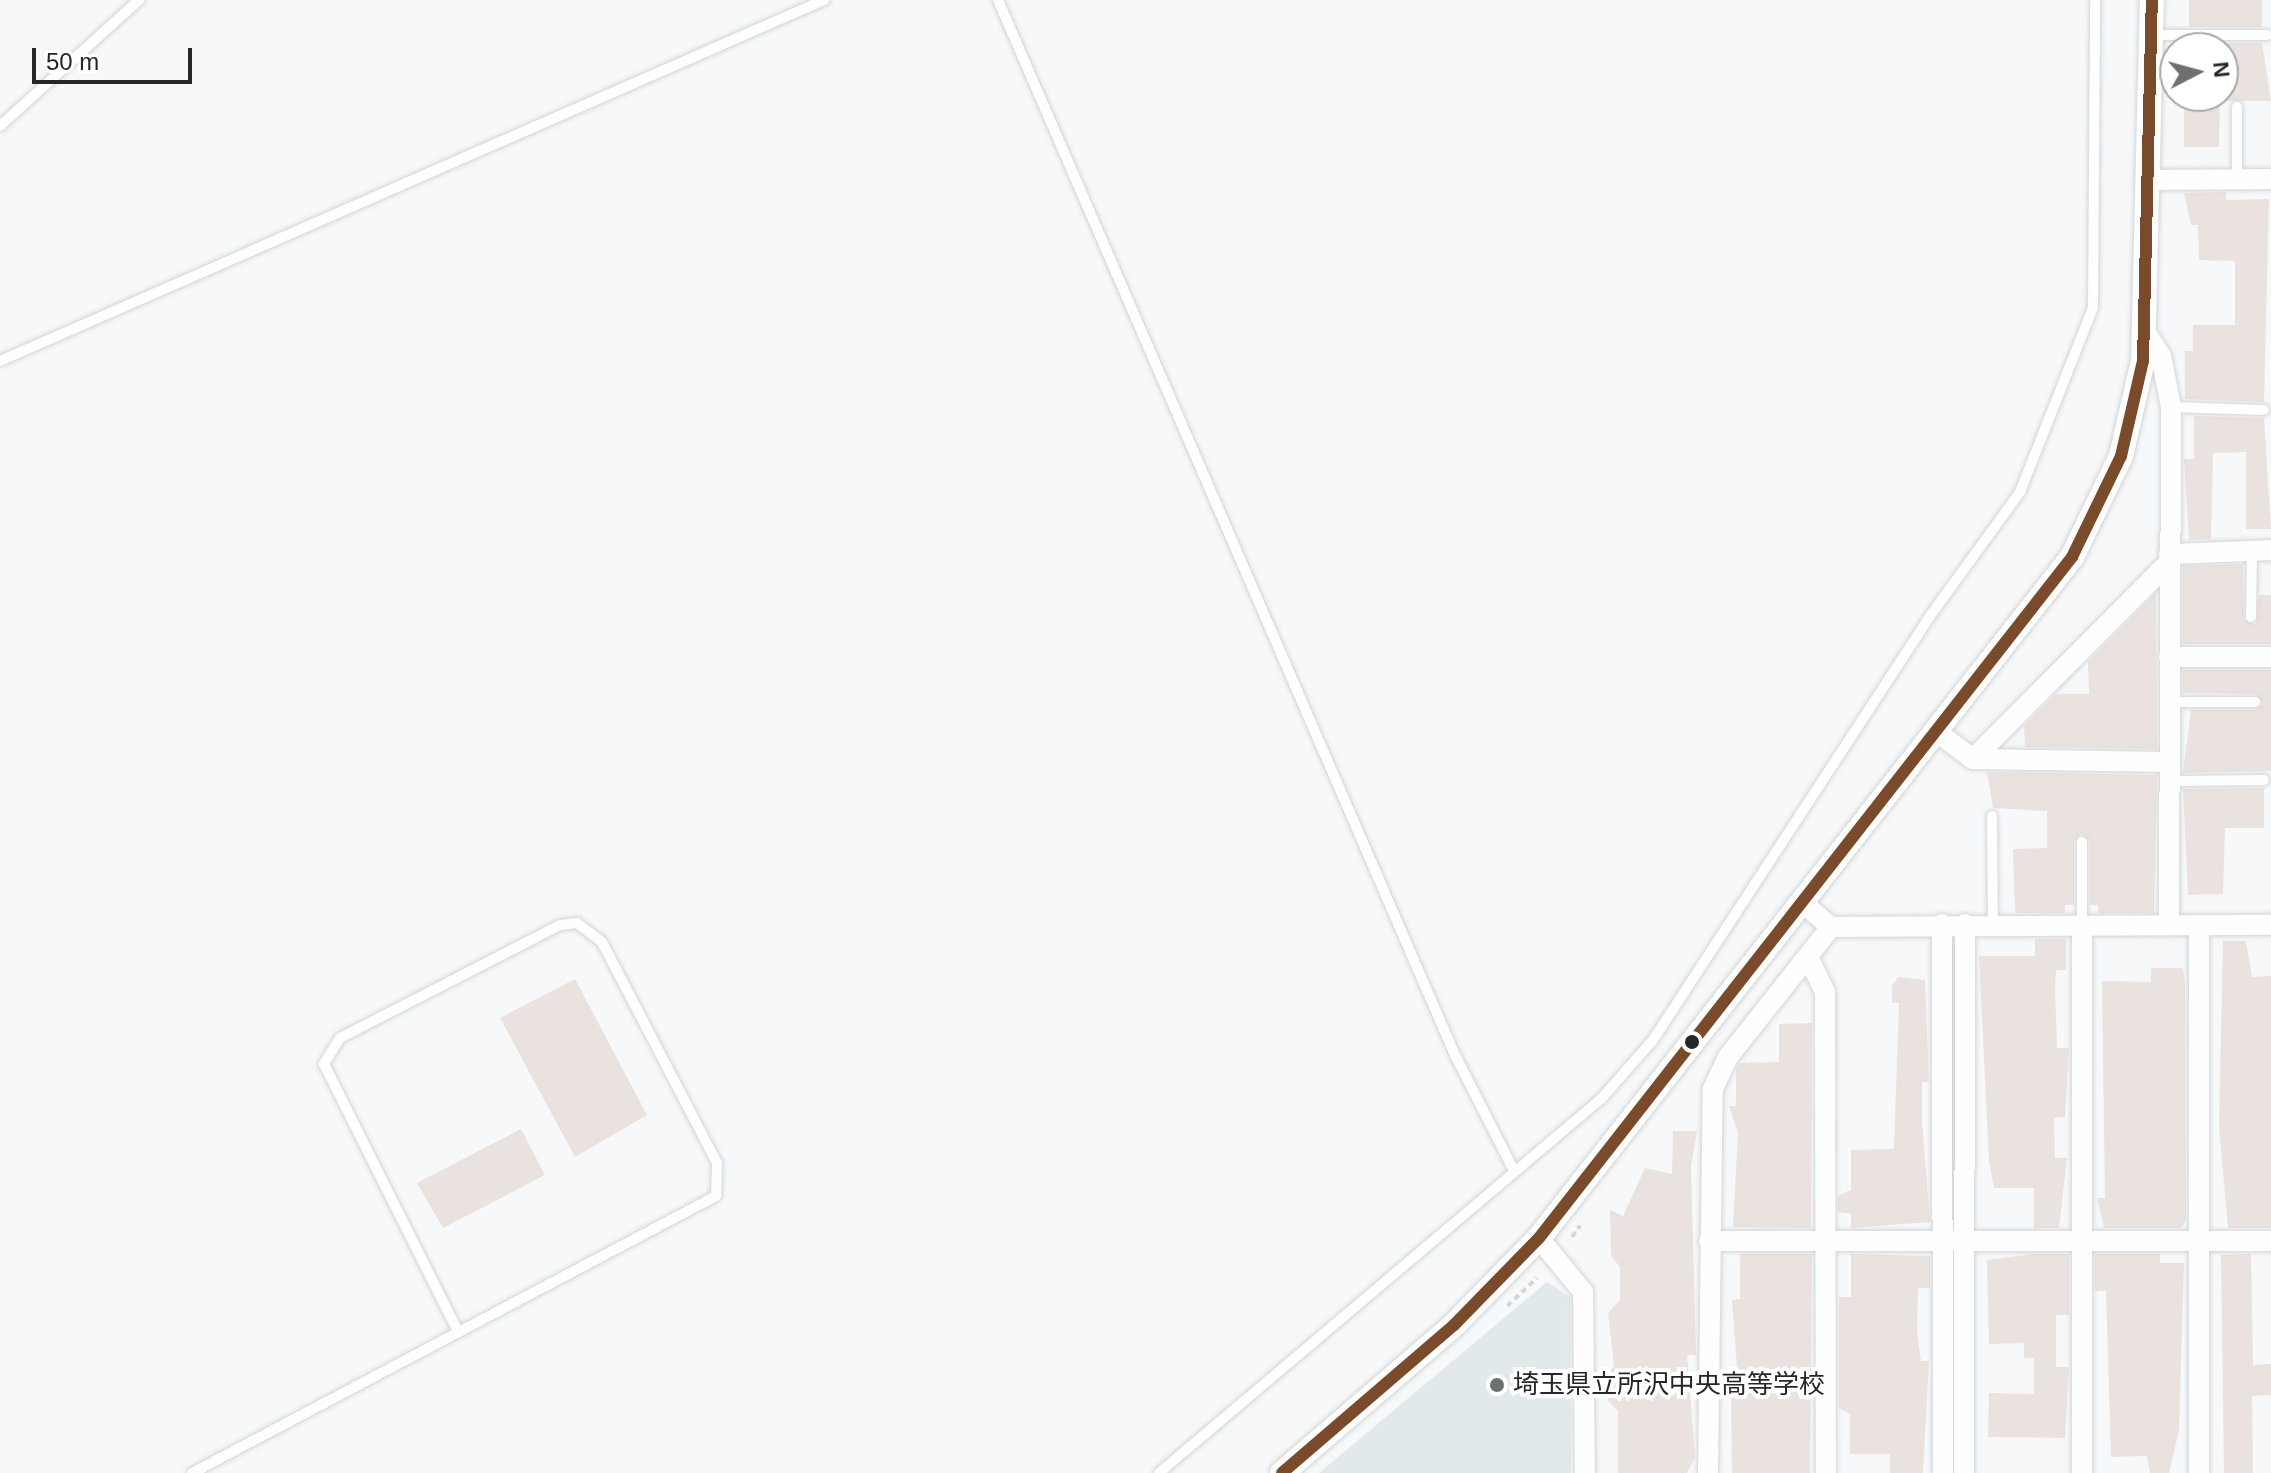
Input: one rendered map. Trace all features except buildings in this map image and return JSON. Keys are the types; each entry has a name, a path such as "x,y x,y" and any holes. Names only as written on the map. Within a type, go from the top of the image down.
{"street":[{"path":"1282,1473 1454,1325 1539,1238 1937,732 2092,524 2121,456 2147,334 2152,0"},
{"path":"2150,180 2271,179"},
{"path":"2147,334 2161,356 2171,407 2169,924"},
{"path":"1973,759 2169,557 2261,550"},
{"path":"2169,657 2271,657"},
{"path":"1937,732 1973,759 2169,772"},
{"path":"1803,903 1831,927 1942,924 2271,925"},
{"path":"1942,924 1943,1473"},
{"path":"1964,1473 1965,924"},
{"path":"2082,925 2082,1473"},
{"path":"2199,925 2199,1473"},
{"path":"1708,1473 1713,1089 1728,1057 1831,927"},
{"path":"1808,957 1825,992 1826,1473"},
{"path":"1539,1238 1583,1292 1585,1473"},
{"path":"1709,1241 2081,1238 2271,1241"}],"lane":[{"path":"0,126 139,0"},
{"path":"0,361 824,0"},
{"path":"998,0 1455,1055 1513,1169"},
{"path":"1159,1473 1513,1169 1568,1131 1653,1040 1930,616 2020,492 2093,308 2095,0"},
{"path":"2151,35 2267,35"},
{"path":"2237,112 2237,179"},
{"path":"2171,407 2264,410"},
{"path":"2251,617 2261,550"},
{"path":"2169,702 2255,702"},
{"path":"2169,772 2264,780"},
{"path":"1992,816 1993,925"},
{"path":"2082,842 2082,925"},
{"path":"192,1473 457,1330 703,1208 721,1180 602,942 577,923 560,925 340,1038 324,1064 457,1330"}],"shaded area":[{"name":"埼玉県立所沢中央高等学校","path":"1547,1282 1570,1297 1571,1473 1319,1473"}],"transit line":[{"path":"1282,1473 1454,1325 1539,1238 2072,557 2121,456 2143,361 2152,0"}],"place":[{"name":"埼玉県立所沢中央高等学校","path":"1497,1385"}]}
